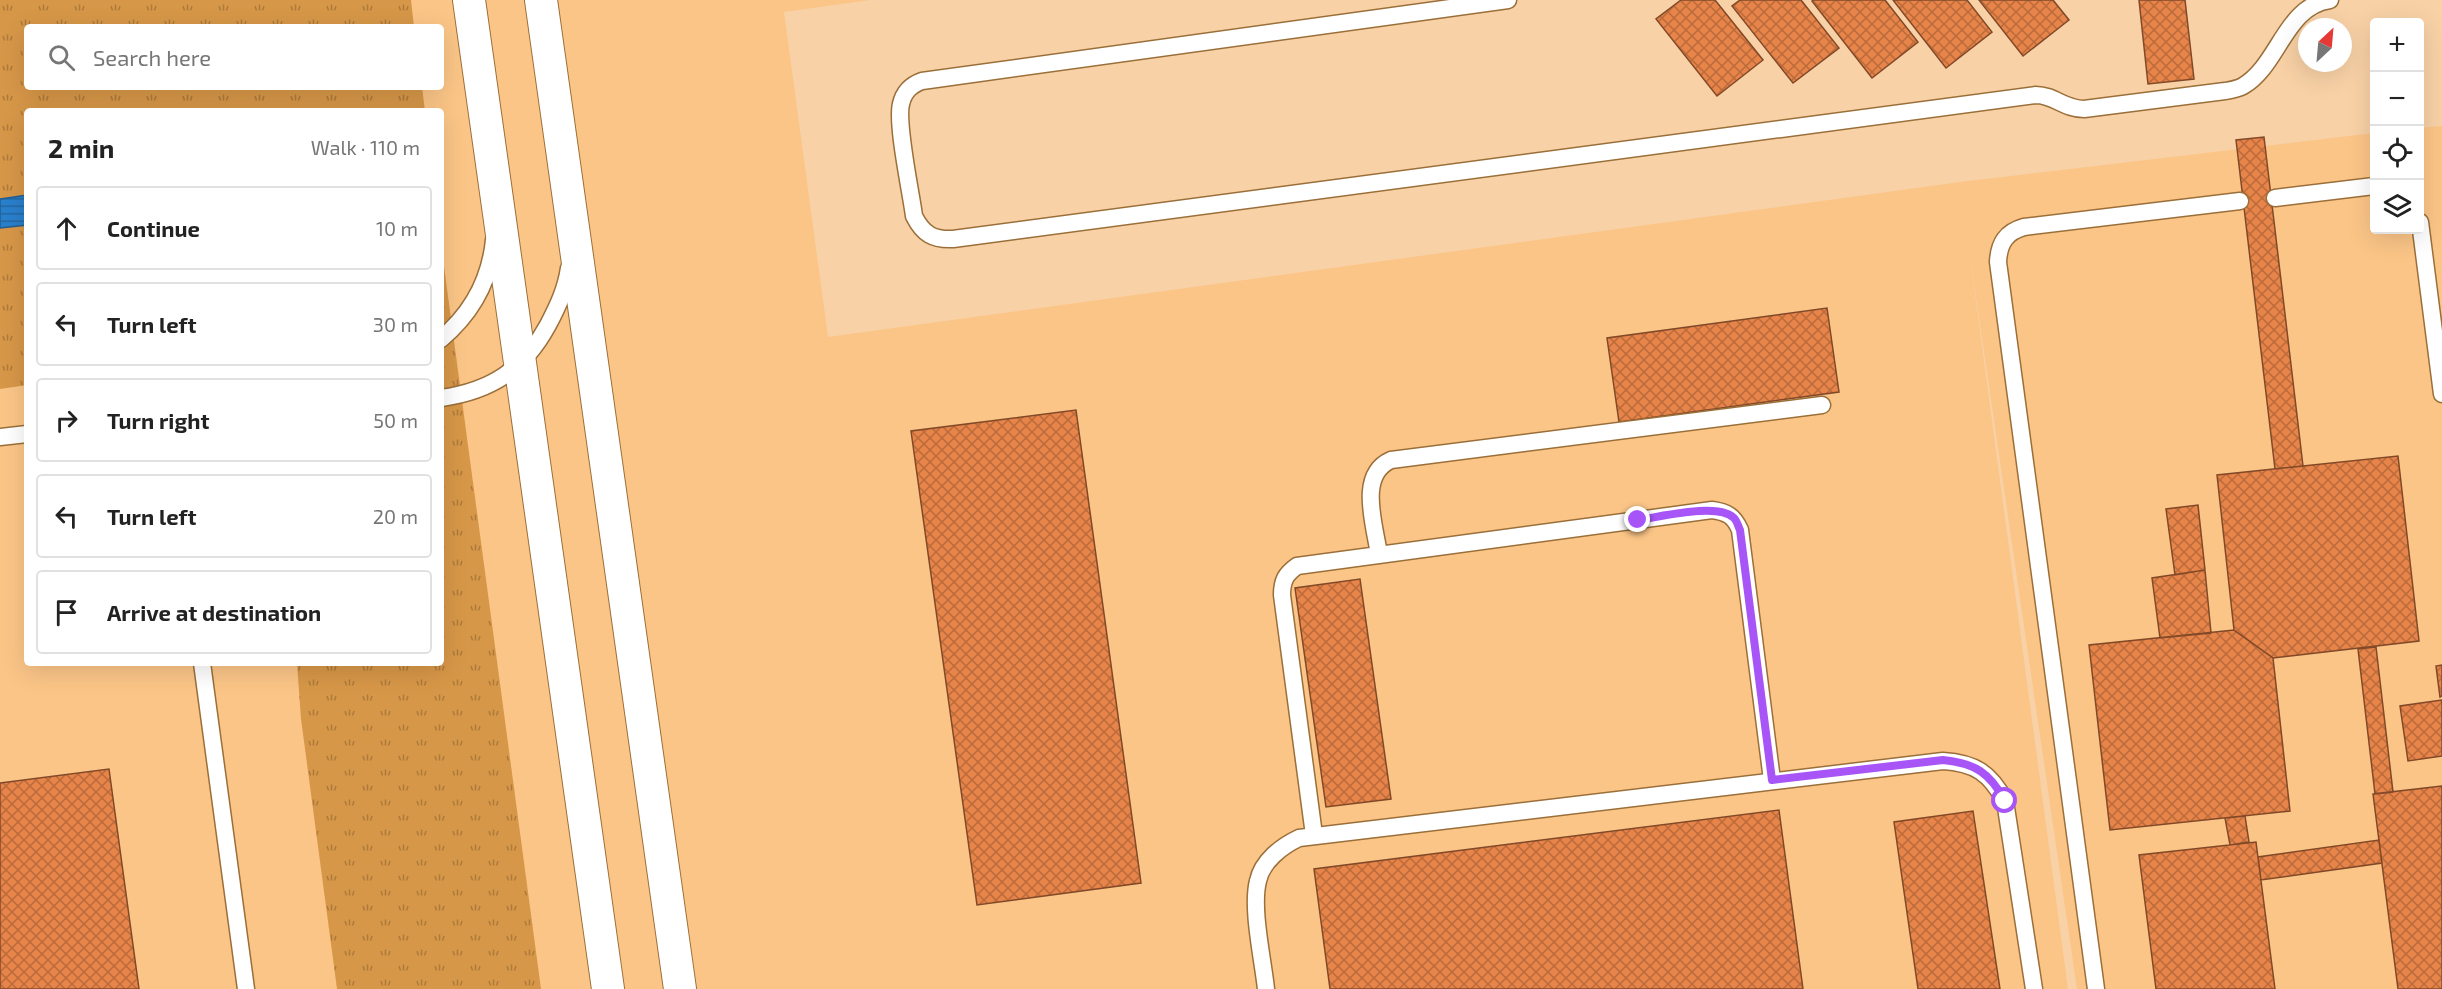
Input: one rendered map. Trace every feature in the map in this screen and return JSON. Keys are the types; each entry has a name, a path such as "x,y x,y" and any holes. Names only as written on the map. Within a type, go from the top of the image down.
{"street":[{"path":"469,0 608,989"},
{"path":"541,0 680,989"}],"lane":[{"path":"1508,0 922,81 912,85 905,93 899,113 914,216 919,227 928,236 940,240 953,239 2036,95 2044,95 2072,109 2078,109 2225,91 2242,87 2256,74 2309,6 2330,0"},
{"path":"2275,198 2370,186"},
{"path":"2096,989 1999,251 2008,234 2024,227 2240,201"},
{"path":"444,337 458,325 473,305 486,275 493,250 498,209"},
{"path":"444,397 481,388 506,375 536,346 559,305 567,285 573,231"},
{"path":"2422,234 2442,394"},
{"path":"1379,555 1370,493 1372,477 1380,465 1391,460 1822,405"},
{"path":"0,437 24,434"},
{"path":"1314,835 1281,594 1287,573 1298,566 1712,510 1725,512 1735,519 1740,530 1772,780"},
{"path":"202,666 246,989"},
{"path":"1266,989 1256,900 1258,879 1269,860 1284,845 1299,838 1943,760 1962,762 1980,771 1995,784 2005,801 2034,989"}],"shaded area":[{"path":"0,0 870,0 784,12 828,337 1960,182 2370,133 2370,234 2424,234 2424,128 2442,126 2442,989 2077,989 1970,256 2068,989 0,989"}],"green space":[{"path":"0,0 411,0 414,24 24,24 24,90 422,90 425,108 24,108 24,195 0,199"},
{"path":"24,225 24,385 0,389 0,228"},
{"path":"444,266 541,989 337,989 301,719 297,666 444,666"}],"water":[{"path":"24,195 24,225 0,228 0,199"}],"building":[{"path":"1681,0 1715,0 1763,60 1717,96 1656,19"},
{"path":"1740,0 1801,0 1839,48 1793,83 1732,6"},
{"path":"1813,0 1885,0 1918,42 1872,78"},
{"path":"1893,0 1967,0 1992,32 1946,68"},
{"path":"1979,0 2053,0 2069,20 2023,56"},
{"path":"2139,0 2185,0 2194,79 2148,84"},
{"path":"2264,137 2303,466 2275,469 2236,140"},
{"path":"1827,308 1839,392 1619,422 1607,338"},
{"path":"1076,410 1141,883 977,905 911,431"},
{"path":"2398,456 2419,641 2273,658 2234,630 2217,475"},
{"path":"2198,505 2205,570 2175,575 2166,509"},
{"path":"2205,570 2211,633 2160,638 2152,578"},
{"path":"1360,579 1391,799 1326,807 1295,588"},
{"path":"2234,630 2273,658 2290,811 2110,830 2089,645"},
{"path":"2376,647 2393,792 2375,794 2358,649"},
{"path":"2442,665 2442,696 2440,697 2436,666"},
{"path":"2442,700 2442,756 2408,761 2400,706"},
{"path":"109,769 139,989 0,989 0,783"},
{"path":"2442,786 2442,989 2398,989 2373,794"},
{"path":"1779,810 1803,989 1330,989 1314,869"},
{"path":"1973,811 2000,989 1918,989 1894,822"},
{"path":"2245,816 2249,842 2230,845 2225,818"},
{"path":"2379,840 2382,863 2261,880 2258,857"},
{"path":"2256,842 2275,989 2156,989 2139,855"}],"route":[{"path":"1638,520 1712,510 1725,512 1735,519 1740,530 1772,780 1943,760 1962,762 1980,771 1995,784 2005,801"}]}
